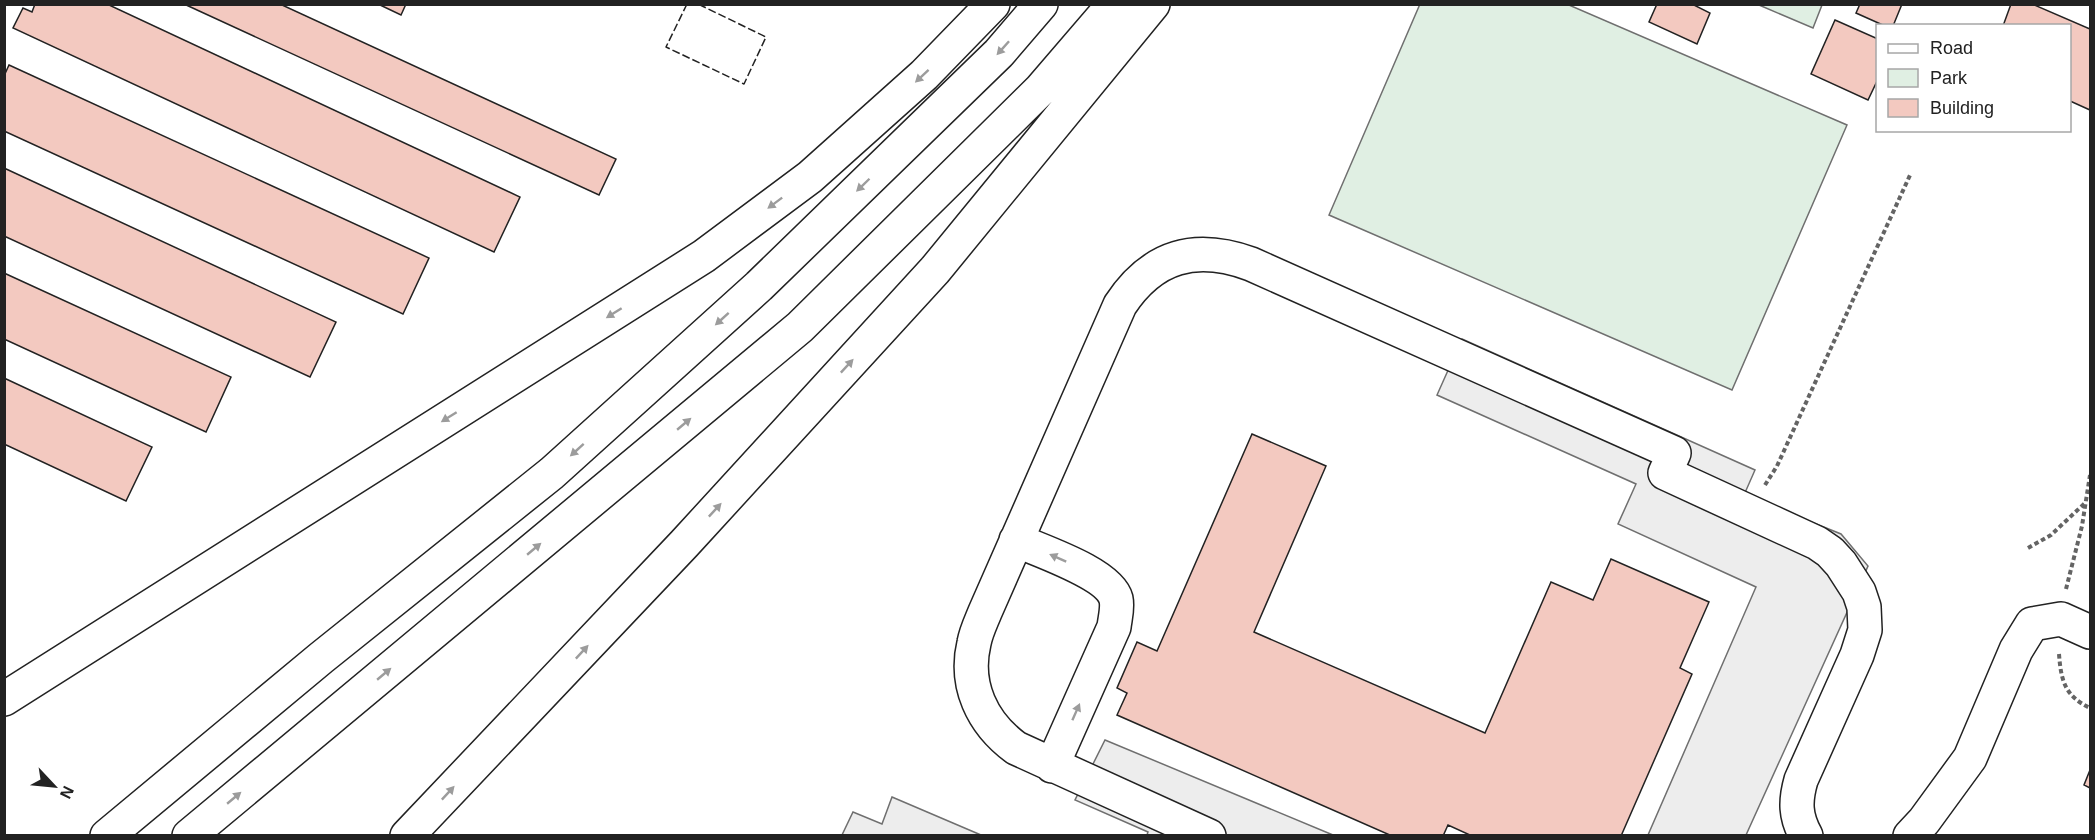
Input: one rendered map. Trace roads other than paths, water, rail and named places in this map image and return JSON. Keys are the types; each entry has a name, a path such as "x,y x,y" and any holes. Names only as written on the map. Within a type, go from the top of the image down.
{"main road":[{"path":"4,699 704,256 810,177 924,75 993,4"},
{"path":"107,836 321,658 552,472 759,286 999,53 1041,4"},
{"path":"189,836 800,327 1041,90 1114,4"},
{"path":"407,836 684,544 935,270 1153,4"},
{"path":"1209,836 1052,766 1016,748 1000,737 988,721 972,686 970,665 974,642 1016,540 1120,305 1132,288 1161,265 1194,254 1230,257 1251,264 1674,453 1665,473 1805,537 1830,552 1851,578 1858,592 1863,608 1865,630 1857,655 1801,780 1796,797 1796,813 1806,836"},
{"path":"1016,540 1096,575 1109,586 1116,598 1117,613 1114,627 1052,766"},
{"path":"1910,836 1924,821 1970,758 2016,650 2032,624 2061,619 2091,632"}]}
